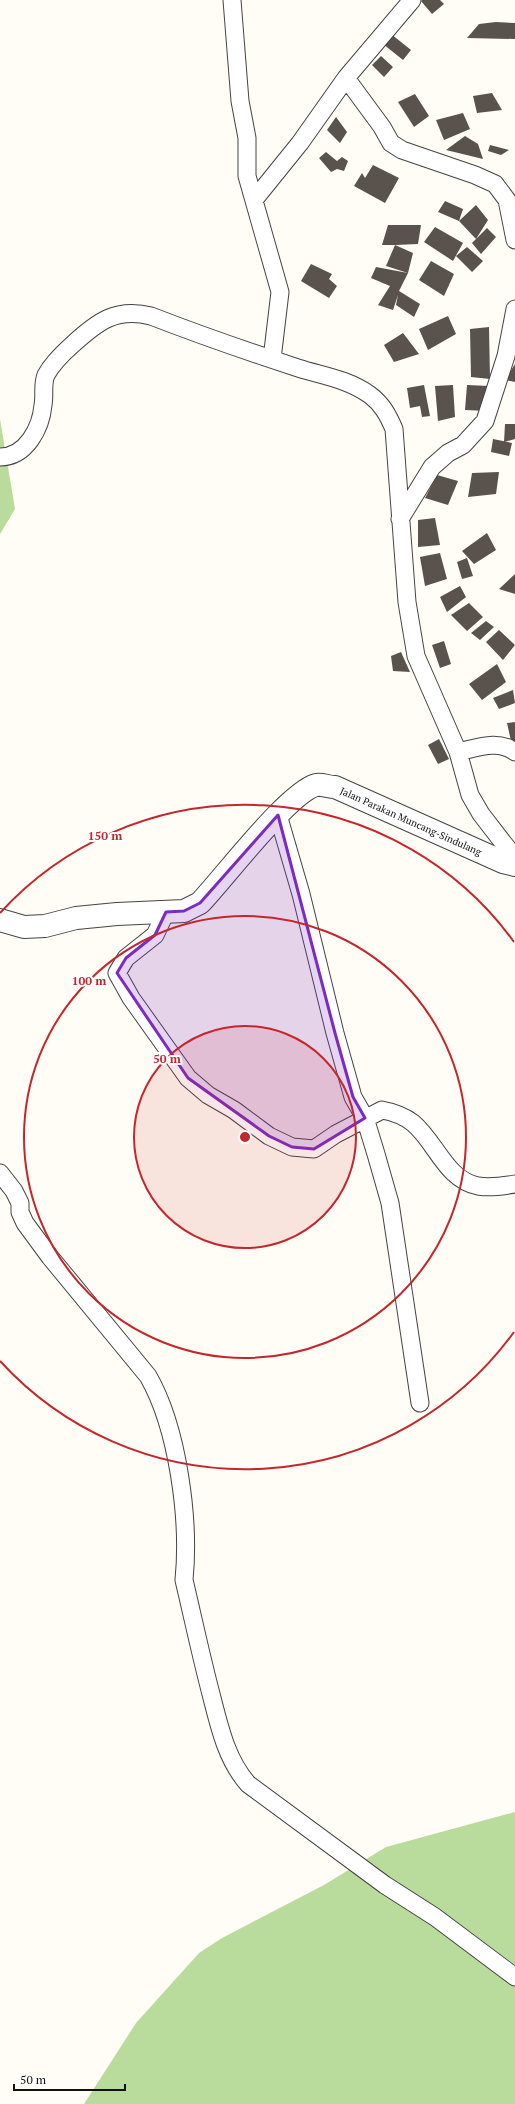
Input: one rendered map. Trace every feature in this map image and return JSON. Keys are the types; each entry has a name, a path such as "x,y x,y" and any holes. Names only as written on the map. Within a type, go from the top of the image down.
{"street":[{"path":"232,0 240,101 247,138 248,176 280,292 272,359"},
{"path":"254,200 300,143 346,78 412,0"},
{"path":"346,78 382,127 391,143 408,152 476,175 495,184 507,200 515,240"},
{"path":"400,519 432,467 448,453 463,445 484,421 506,356 515,310"},
{"path":"0,457 7,457 19,451 35,435 41,421 47,374 65,351 94,324 121,314 138,313 272,359 344,381 369,395 382,406 394,429 407,602 416,656 458,752 470,795 481,814 515,858"},
{"path":"458,752 498,745 509,748 515,752"},
{"name":"Jalan Parakan Muncang-Sindulang","path":"0,920 24,927 45,926 76,918 184,911 200,903 278,815 305,790 318,785 335,787 496,859 515,864"},
{"path":"278,815 301,894 335,1033 353,1097 365,1118 390,1203 420,1403"},
{"path":"166,912 155,935 126,958 117,973 131,998 188,1078 208,1095 234,1110 269,1136 292,1147 314,1149 336,1134 382,1110 396,1113 413,1123 442,1160 463,1180 477,1186 497,1187 515,1184"},
{"path":"0,1174 14,1191 20,1203 20,1212 25,1224 68,1280 148,1376 156,1390 175,1450 181,1493 186,1558 184,1580 220,1729 240,1775 248,1784 386,1885 435,1917 515,1977"}],"highlighted area":[{"path":"278,815 353,1097 365,1118 314,1149 292,1147 269,1136 188,1078 117,973 126,958 155,935 166,912 184,911 200,903"}],"green space":[{"path":"0,419 15,509 0,534"},
{"path":"515,1812 515,2104 84,2104 136,2023 199,1953 222,1938 324,1885 386,1847"}],"building":[{"path":"440,0 444,4 432,14 421,1"},
{"path":"496,22 515,23 515,39 467,38 479,24"},
{"path":"391,34 411,50 403,60 383,44"},
{"path":"381,56 393,67 384,77 372,65"},
{"path":"492,93 502,110 477,113 473,96"},
{"path":"415,94 429,116 414,127 398,102"},
{"path":"463,113 470,129 444,140 436,120"},
{"path":"336,117 347,132 340,143 327,130"},
{"path":"465,136 478,144 483,159 446,150"},
{"path":"490,145 509,150 501,155 488,151"},
{"path":"326,152 337,161 342,157 348,161 344,171 337,169 331,172 319,158"},
{"path":"373,165 399,178 385,203 354,186 362,173 365,178"},
{"path":"445,201 463,209 459,221 438,212"},
{"path":"476,205 488,220 476,239 459,221"},
{"path":"388,225 421,225 418,244 382,245"},
{"path":"435,227 463,243 453,261 424,242"},
{"path":"487,228 496,237 481,254 472,243"},
{"path":"395,245 413,253 408,273 386,266"},
{"path":"467,247 483,261 472,272 456,256"},
{"path":"431,261 454,274 444,296 419,280"},
{"path":"311,264 332,274 329,279 337,286 329,298 301,281"},
{"path":"376,267 408,273 399,291 420,304 414,317 396,305 398,295 393,310 378,305 390,286 371,278"},
{"path":"448,316 456,334 428,350 419,329"},
{"path":"489,327 490,379 471,377 470,329"},
{"path":"403,333 419,354 394,362 384,345"},
{"path":"515,364 515,382 505,380"},
{"path":"424,385 430,416 422,417 420,406 410,408 407,388"},
{"path":"453,385 455,417 438,421 435,386"},
{"path":"467,385 489,386 487,411 465,410"},
{"path":"505,424 515,424 515,439 504,442"},
{"path":"493,439 512,443 509,456 491,452"},
{"path":"499,472 496,494 468,497 472,473"},
{"path":"437,475 458,481 448,505 425,498"},
{"path":"435,518 440,545 418,547 418,520"},
{"path":"487,533 496,550 474,564 462,551"},
{"path":"440,553 447,579 425,586 420,557"},
{"path":"467,558 473,576 462,579 457,562"},
{"path":"515,574 515,594 499,589"},
{"path":"460,586 466,597 447,612 440,597"},
{"path":"469,603 483,617 467,631 451,615"},
{"path":"486,621 494,627 480,640 471,633"},
{"path":"499,630 515,645 503,660 486,642"},
{"path":"444,641 451,664 440,668 432,645"},
{"path":"401,652 410,672 393,671 391,656"},
{"path":"497,664 506,682 482,700 469,684"},
{"path":"513,690 515,703 499,709 493,698"},
{"path":"515,722 515,744 511,741 507,723"},
{"path":"439,739 449,759 438,764 428,745"}]}
